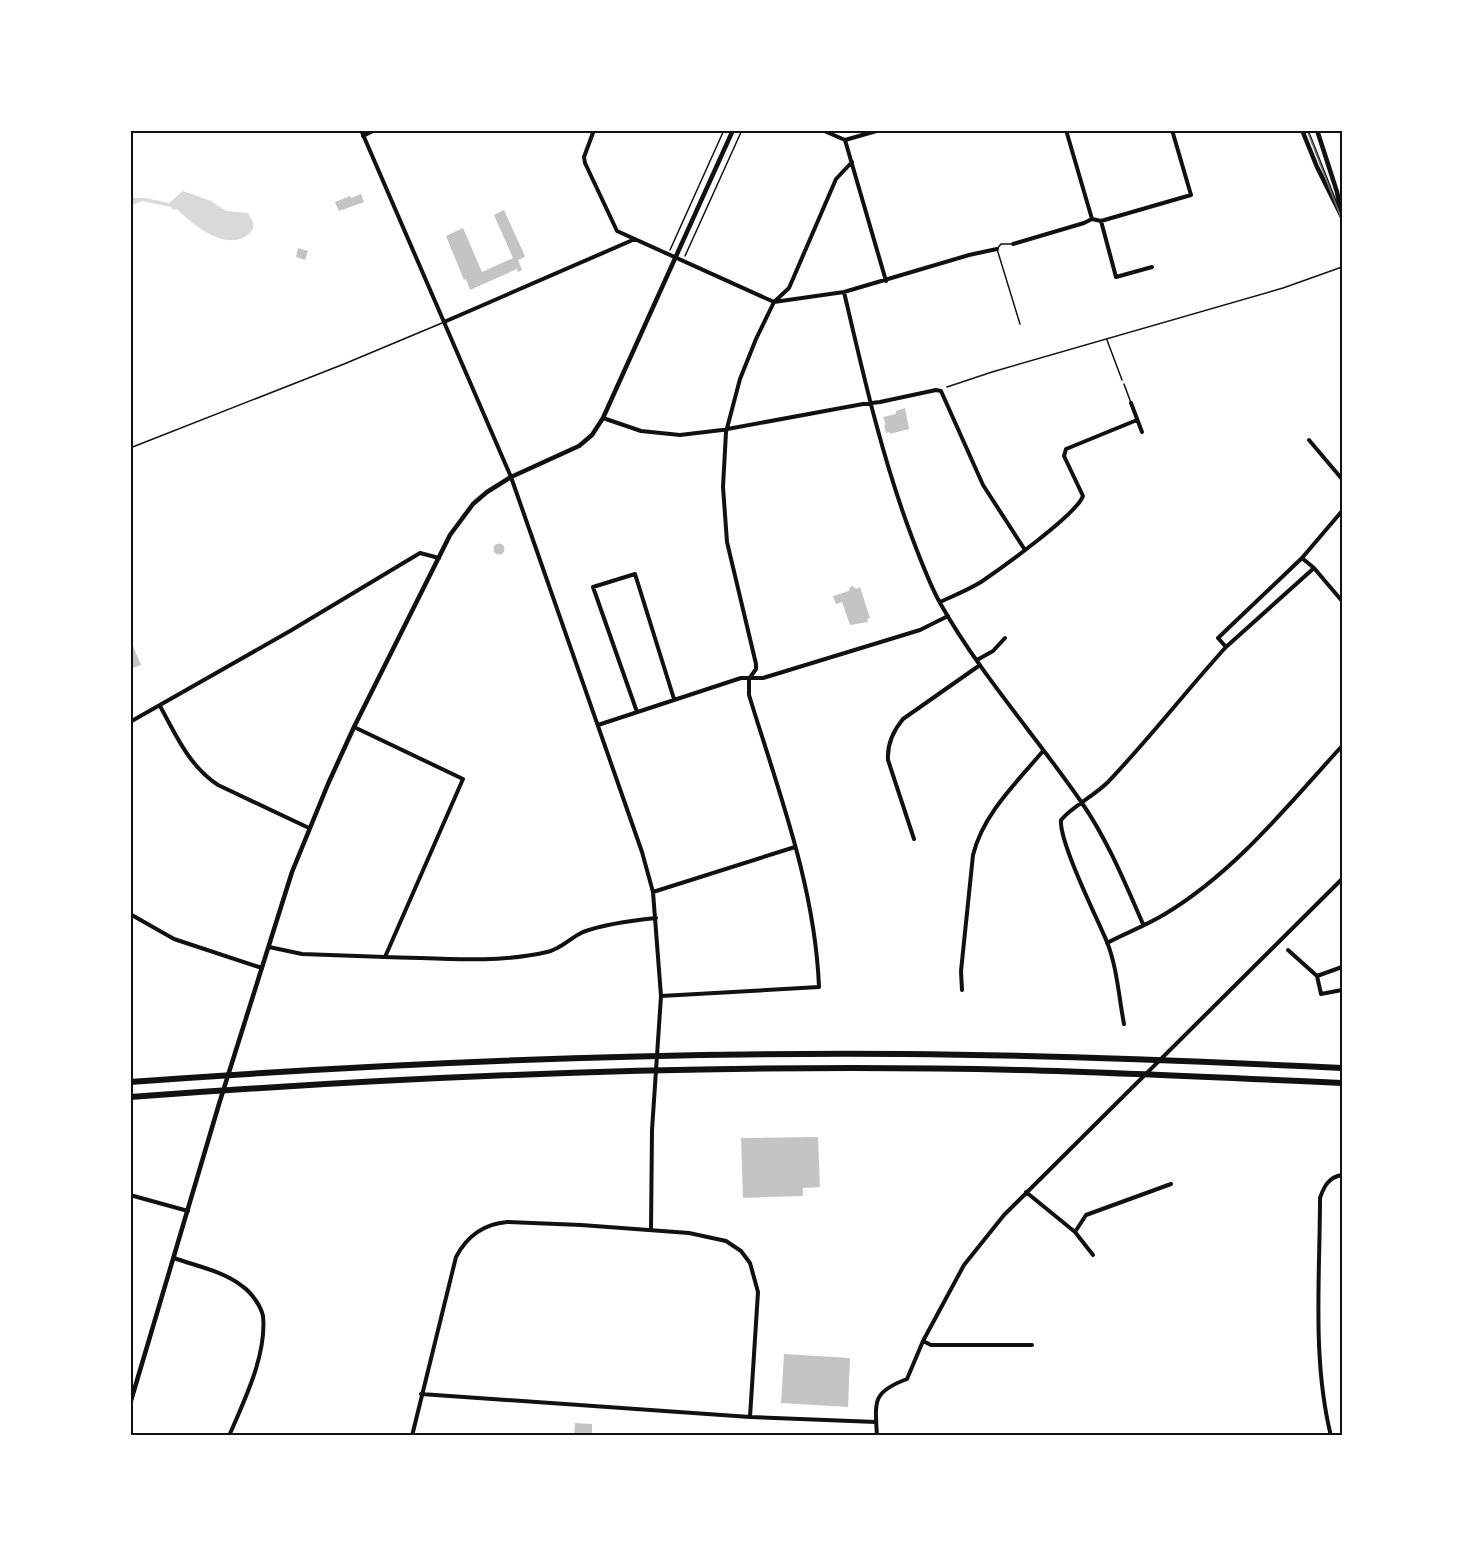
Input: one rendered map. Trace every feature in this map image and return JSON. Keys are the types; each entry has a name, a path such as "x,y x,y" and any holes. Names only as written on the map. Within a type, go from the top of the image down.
{"highway":[{"path":"130,1082 440,1063 671,1056 909,1054 1180,1060 1342,1068"},
{"path":"130,1097 438,1078 639,1071 907,1069 1171,1075 1342,1083"}],"street":[{"path":"361,130 511,477 654,892 662,996 652,1130 651,1229"},
{"path":"363,136 375,130"},
{"path":"594,130 584,157 585,162 617,231 684,259 774,302 844,292 997,249"},
{"path":"130,1404 292,872 354,727 450,535 473,504 511,477 579,446 592,435 603,418 733,130"},
{"path":"822,130 845,140 880,130"},
{"path":"1066,130 1092,219"},
{"path":"1013,244 1092,219 1101,221 1191,195 1172,130"},
{"path":"1302,130 1317,167 1342,215"},
{"path":"1317,130 1342,215"},
{"path":"845,140 886,281"},
{"path":"662,996 819,987 814,929 807,891 749,695 749,679 756,669 756,664 727,542 723,488 728,428 740,379 774,302 789,288 836,179 852,162"},
{"path":"1101,221 1116,277 1152,267"},
{"path":"444,322 635,239"},
{"path":"844,292 870,403 904,517 940,602 979,662 1083,804 1109,849 1143,924"},
{"path":"603,418 641,431 667,435 728,428 936,390 941,391 983,485 1025,550"},
{"path":"1131,403 1142,432"},
{"path":"940,602 979,583 1025,550 1080,502 1083,496 1064,456 1066,449 1137,420"},
{"path":"1309,440 1342,479"},
{"path":"1226,647 1218,638 1302,558 1342,511"},
{"path":"130,722 290,631 420,553 439,558"},
{"path":"1302,558 1314,568 1342,601"},
{"path":"1124,1024 1113,962 1061,826 1063,817 1083,804 1113,777 1226,647 1314,568"},
{"path":"637,712 594,587 635,574 674,699"},
{"path":"598,725 741,678 763,678 920,630 948,616"},
{"path":"914,839 888,760 891,737 903,718 979,662 1005,638"},
{"path":"160,706 186,753 207,777 218,785 309,828"},
{"path":"354,727 463,779 385,957"},
{"path":"1107,943 1165,914 1218,875 1246,849 1342,746"},
{"path":"962,990 961,970 976,843 986,820 1044,751"},
{"path":"654,892 795,847"},
{"path":"877,1436 877,1400 883,1390 907,1379 923,1341 964,1265 1004,1215 1133,1084 1342,879"},
{"path":"130,914 174,939 261,968"},
{"path":"268,947 302,954 501,959 548,952 560,948 574,937 586,932 656,918"},
{"path":"1288,950 1317,976 1321,994 1342,990"},
{"path":"1317,976 1342,967"},
{"path":"1331,1436 1324,1409 1319,1365 1320,1198 1326,1183 1342,1175"},
{"path":"1075,1232 1086,1215 1171,1184"},
{"path":"1026,1192 1075,1232 1093,1255"},
{"path":"130,1195 188,1211"},
{"path":"412,1436 456,1257 466,1240 475,1233 496,1223 507,1222 651,1229 709,1236 726,1241 741,1251 750,1263 758,1292 750,1417"},
{"path":"174,1258 225,1276 242,1286 255,1299 262,1314 261,1345 254,1373 229,1436"},
{"path":"923,1341 931,1345 1032,1345"},
{"path":"421,1394 750,1417 876,1422"}],"lane":[{"path":"1308,130 1342,215"},
{"path":"1013,244 1001,244 997,249 1020,324"},
{"path":"130,448 444,322"},
{"path":"1124,384 1131,403"}],"path":[{"path":"669,253 724,130"},
{"path":"684,259 742,130"},
{"path":"941,391 992,372 1283,288 1342,267"},
{"path":"1107,339 1124,384"}],"shaded area":[{"path":"183,191 211,201 226,211 248,213 253,222 253,229 244,237 235,240 224,239 203,230 177,209 173,210 171,207 142,201 131,206 131,198 145,198 169,203"}],"building":[{"path":"361,194 364,202 339,211 335,202"},
{"path":"504,210 525,257 518,260 522,270 518,272 517,269 470,290 446,236 463,228 482,272 513,258 494,215"},
{"path":"298,248 308,251 305,260 296,257"},
{"path":"905,408 909,429 886,433 883,417 896,414 896,411"},
{"path":"499,543 505,549 499,555 493,549"},
{"path":"853,586 856,589 860,587 870,618 867,619 868,622 850,625 842,602 836,604 833,596 849,591"},
{"path":"130,639 141,665 130,669"},
{"path":"818,1137 820,1187 803,1188 803,1196 743,1198 741,1138"},
{"path":"784,1354 850,1358 848,1407 781,1403"},
{"path":"575,1423 592,1424 592,1436 574,1436"}],"tram line":[{"path":"1307,130 1342,220"}]}
